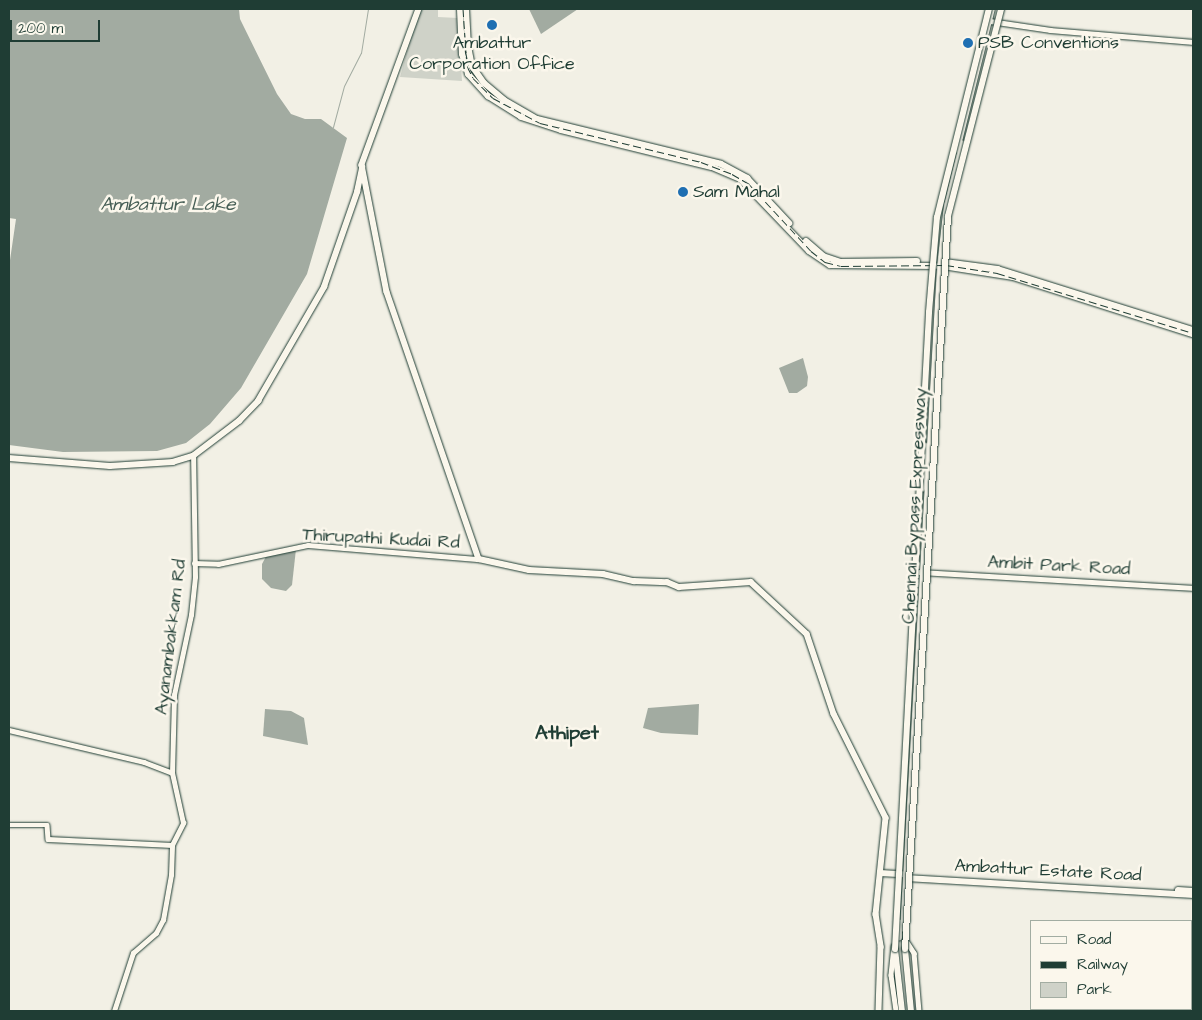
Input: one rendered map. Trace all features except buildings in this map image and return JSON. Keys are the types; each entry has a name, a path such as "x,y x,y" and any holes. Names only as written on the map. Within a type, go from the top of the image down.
{"highway":[{"path":"460,9 462,54 468,74 488,96 521,117 561,130 712,166 740,179 809,251 830,265 938,264"},
{"path":"466,9 468,46 476,73 492,91 537,119 726,167 754,184 809,244 831,260 938,264"},
{"name":"Chennai Bypass Expressway","path":"902,1011 895,949 929,312 938,217 992,9"},
{"name":"Chennai Bypass Expressway","path":"911,1011 905,949 948,216 1001,9"}],"main road":[{"path":"9,458 112,466 168,463 193,456 240,421 258,401 324,286 357,192 362,165 419,9"},
{"path":"901,938 920,572 938,264 944,198 991,21 992,9"},
{"path":"362,165 388,292 479,558 529,570 578,571 634,581 667,582 679,587 745,581 757,585 810,639 834,714 886,818 876,914 881,947 878,1011"},
{"path":"357,192 367,190"},
{"path":"938,264 998,269 1046,287 1193,334"},
{"path":"1046,287 1193,330"},
{"name":"Ambattur Estate Road","path":"880,873 1193,895"},
{"name":"Ambattur Estate Road","path":"916,877 1193,891"}],"street":[{"path":"991,21 1050,30 1193,42"},
{"name":"Ayanambakkam Rd","path":"114,1011 133,953 156,933 162,920 171,876 172,844 183,823 172,773 174,695 191,615 194,563 193,456"},
{"name":"Thirupathi Kudai Rd","path":"194,563 218,564 308,545 479,558"},
{"name":"Ambit Park Road","path":"920,572 1193,588"},
{"path":"9,730 144,762 172,773"},
{"path":"9,825 47,825 48,839 172,844"},
{"path":"896,1011 891,952 901,938 914,953 920,1011"}],"green space":[{"path":"422,9 438,9 438,17 458,18 462,81 400,77 416,18"}],"water":[{"name":"Ambattur Lake","path":"9,9 239,9 240,19 277,94 291,114 305,119 321,119 347,138 307,274 241,388 210,424 186,443 157,451 63,452 9,445 9,267 16,219 9,218"},
{"path":"529,9 578,9 541,34"},
{"path":"803,358 808,377 807,386 797,393 789,393 779,368"},
{"path":"296,549 292,585 286,591 271,588 262,579 262,564 268,553"},
{"path":"699,704 698,735 661,733 643,728 648,708"},
{"path":"265,709 291,711 304,718 308,745 263,736"}],"waterway":[{"path":"333,127 344,86 361,53 368,9"}],"railway":[{"path":"463,9 467,66 473,78 493,98 540,123 701,162 732,174 749,184 811,251 825,262 841,266 946,265 997,273 1193,333"}],"place":[{"name":"Ambattur Corporation Office","path":"492,25"},
{"name":"PSB Conventions","path":"968,43"},
{"name":"Sam Mahal","path":"683,192"}],"district":[{"name":"Athipet","path":"567,733"}]}
